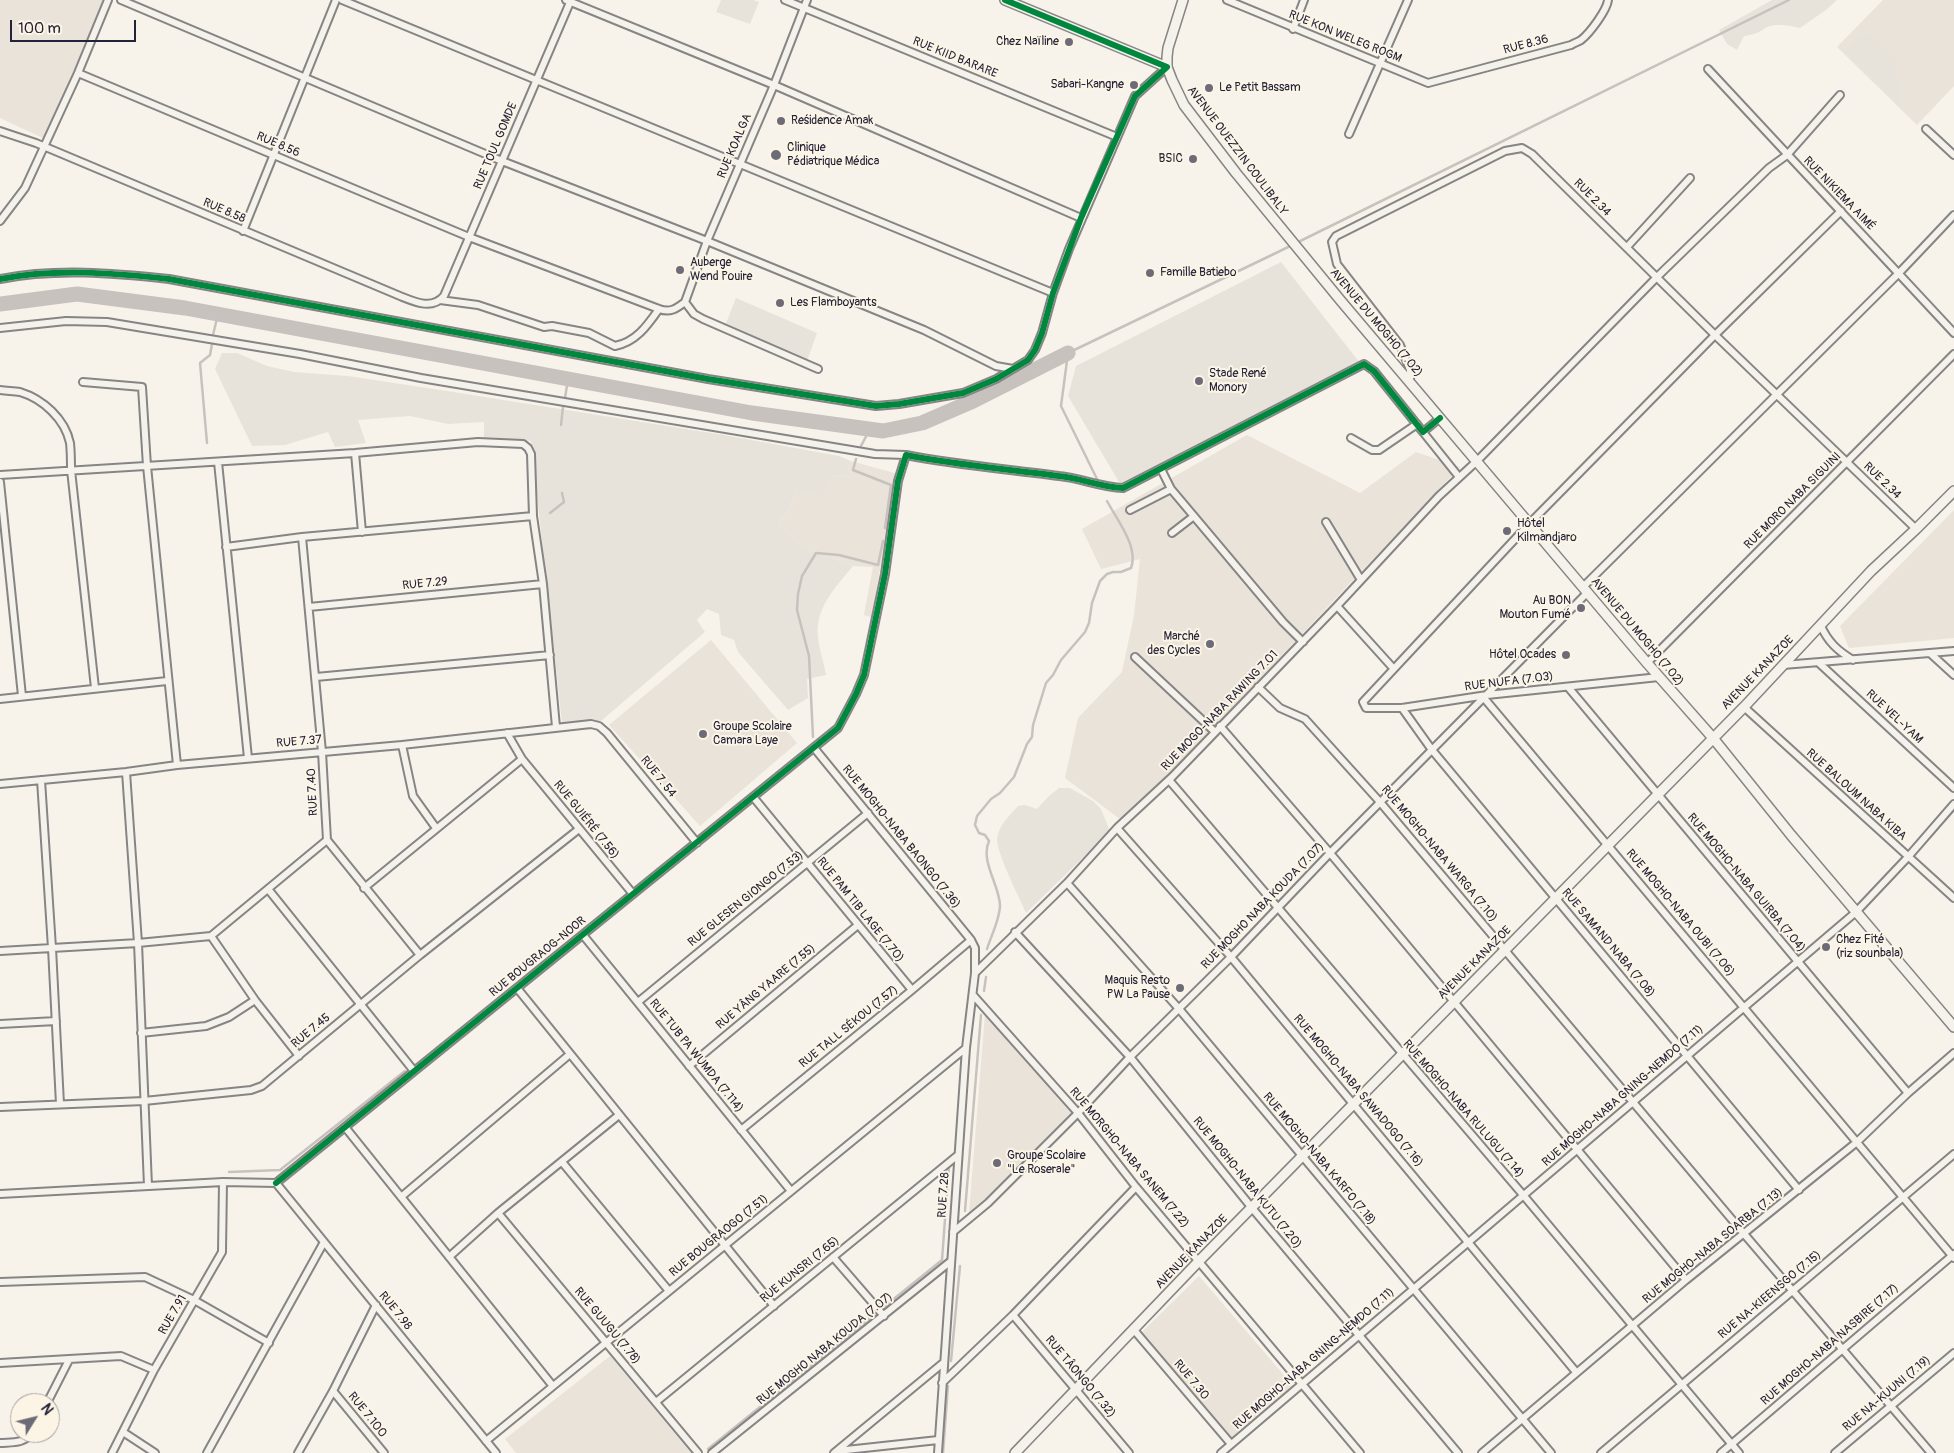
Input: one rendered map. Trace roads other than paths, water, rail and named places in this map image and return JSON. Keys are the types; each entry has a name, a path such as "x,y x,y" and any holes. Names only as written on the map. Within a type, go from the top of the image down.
{"street":[{"path":"0,221 25,188 78,73 108,0"},
{"path":"121,0 502,161 707,241 924,330 996,366 1013,369"},
{"path":"243,231 336,0"},
{"path":"342,0 1053,293"},
{"name":"RUE KIID BARARE","path":"785,0 1117,137"},
{"name":"RUE KOALGA","path":"685,302 707,241 774,85 807,0"},
{"path":"0,279 65,272 113,273 169,279 708,379 876,406 963,393 996,379 1013,369 1028,360 1035,350 1042,334 1053,293 1081,218 1135,96 1167,67 1005,0"},
{"name":"AVENUE OUEZZIN COULIBALY","path":"1183,0 1168,48 1167,67 1178,95 1301,253"},
{"name":"RUE KON WELEG ROGM","path":"1227,0 1293,29 1428,83"},
{"path":"1293,29 1304,0"},
{"path":"1349,134 1408,0"},
{"name":"RUE 8.36","path":"1428,83 1570,45 1582,39 1600,17 1608,0"},
{"path":"569,1 774,85 1081,218"},
{"name":"RUE TOUL GOMDE","path":"440,300 444,296 569,1"},
{"name":"RUE NIKIEMA AIMÉ","path":"1708,69 1954,333"},
{"name":"RUE 8.56","path":"78,73 469,237 659,310"},
{"name":"RUE MOGO-NABA RAWING 7.01","path":"975,973 1066,883 1117,828 1169,780 1303,642 1433,502 1477,460 1657,277 1770,168 1787,155 1840,95"},
{"path":"1926,129 1954,155"},
{"name":"RUE 8.58","path":"0,131 45,147 419,303 436,303 440,300 478,305 544,327 552,326 589,334 615,346 632,340 646,328 659,310"},
{"name":"RUE 2.34","path":"1410,382 1410,370 1400,345 1337,264 1332,242 1336,236 1504,151 1522,148 1532,154 1715,335 1916,529"},
{"path":"1627,248 1690,178"},
{"path":"1337,606 1393,668 1530,524 1715,335 1841,212"},
{"name":"RUE MOGHO NABA KOUDA (7.07)","path":"953,1232 988,1203 1078,1113 1130,1057 1180,1010 1330,852 1486,697 1585,590 1899,273 1954,214"},
{"name":"AVENUE DU MOGHO (7.02)","path":"1301,253 1647,663 1713,738 1856,912 1954,1027"},
{"path":"659,310 666,312 676,310 685,302 694,314 703,319 818,369"},
{"path":"0,328 66,321 107,322 300,354 531,397 875,454 906,455 951,464 1060,476 1106,487 1123,488 1364,364 1374,370 1459,477"},
{"name":"RUE MORO NABA SIGUINI","path":"1647,663 1954,354"},
{"path":"83,382 142,387 147,466 167,681 177,765"},
{"path":"0,390 20,392 42,403 60,420 66,431 70,444 71,470 95,688"},
{"path":"1423,432 1440,418"},
{"path":"1351,438 1372,450 1380,450 1417,424"},
{"path":"0,475 356,453 478,442 523,444 531,454 533,516 543,584 556,727"},
{"path":"356,453 362,532"},
{"name":"RUE BOUGRAOG-NOOR","path":"276,1183 754,798 838,728 864,675 884,574 898,481 906,455"},
{"path":"218,462 248,758"},
{"path":"1161,469 1171,489 1303,642"},
{"path":"0,482 22,696"},
{"path":"1130,510 1171,489"},
{"name":"AVENUE KANAZOE","path":"1014,1453 1199,1261 1744,707 1871,571 1954,491"},
{"path":"226,547 302,537 533,516"},
{"path":"1172,533 1194,516"},
{"path":"1326,522 1361,580"},
{"name":"RUE 7.40","path":"302,537 316,677 327,840"},
{"name":"RUE 7.29","path":"309,607 543,584"},
{"path":"1821,626 1831,643 1841,653 1854,660"},
{"path":"1783,665 1954,651"},
{"path":"1932,654 1954,675"},
{"path":"316,677 550,655"},
{"path":"1135,657 1215,732"},
{"name":"RUE VEL-YAM","path":"1819,663 1954,788"},
{"name":"RUE NUFA (7.03)","path":"1393,668 1365,698 1363,705 1366,708 1402,708 1659,677"},
{"path":"0,698 167,681"},
{"name":"RUE MOGHO-NABA WARGA (7.10)","path":"1258,687 1280,708 1305,719 1380,802 1890,1407 1931,1453"},
{"name":"RUE MOGHO-NABA GUIRBA (7.04)","path":"1568,687 1908,1093"},
{"name":"RUE MOGHO-NABA OUBI (7.06)","path":"1486,697 1953,1256"},
{"name":"RUE BALOUM NABA KIBA","path":"1744,707 1954,898"},
{"name":"RUE SAMAND NABA (7.08)","path":"1402,708 1432,750 1800,1190"},
{"name":"RUE 7.37","path":"0,784 248,758 402,745 556,727 591,724 599,726"},
{"name":"RUE 7. 54","path":"599,726 607,733 697,843"},
{"path":"1220,726 1330,852 1686,1280"},
{"name":"RUE GUIÉRÉ (7.56)","path":"507,733 522,759 633,894"},
{"path":"402,745 413,796 436,828"},
{"name":"RUE MOGHO-NABA BAONGO (7.36)","path":"814,749 971,940"},
{"path":"364,888 522,759"},
{"path":"126,772 138,943 148,1186"},
{"path":"41,780 60,1104"},
{"name":"RUE MOGHO-NABA RULUGU (7.14)","path":"1169,780 1277,909 1524,1196 1739,1453"},
{"name":"RUE PAM TIB LAGE (7.70)","path":"754,798 912,990"},
{"name":"RUE MOGHO-NABA GNING-NEMDO (7.11)","path":"1221,1453 1856,912 1908,857 1954,804"},
{"name":"RUE GLESEN GIONGO (7.53)","path":"638,1002 868,814"},
{"name":"RUE MOGHO-NABA SAWADOGO (7.16)","path":"1117,828 1231,957 1576,1372"},
{"name":"RUE 7.45","path":"0,1107 144,1101 251,1090 262,1086 420,955 579,829"},
{"path":"0,951 138,943 211,936 327,840 420,955"},
{"name":"RUE MOGHO-NABA KARFO (7.18)","path":"1066,883 1180,1010 1524,1419 1550,1453"},
{"path":"268,889 414,1071"},
{"name":"RUE YÂNG YAARE (7.55)","path":"689,1066 858,925"},
{"name":"RUE MOGHO-NABA KUTU (7.20)","path":"1015,932 1130,1057 1252,1208 1360,1334 1458,1453"},
{"name":"RUE TUB PA WUMDA (7.114)","path":"583,935 791,1192"},
{"path":"211,936 255,1000 299,1056"},
{"name":"RUE 7.28","path":"938,1453 966,1048 975,973 975,948 971,940"},
{"name":"RUE TALL SÉKOU (7.57)","path":"741,1130 971,940"},
{"path":"517,988 774,1306"},
{"name":"RUE MORGHO-NABA SANEM (7.22)","path":"973,995 1078,1113 1136,1187 1360,1453"},
{"path":"141,1033 206,1026 229,1017 255,1000"},
{"path":"0,1024 56,1021"},
{"name":"RUE BOUGRAOGO (7.51)","path":"486,1441 552,1385 606,1343 966,1048"},
{"name":"RUE MOGHO-NABA SOARBA (7.13)","path":"1482,1453 1686,1280 1800,1190 1954,1053"},
{"path":"402,1196 570,1054"},
{"path":"449,1257 498,1214 619,1115"},
{"path":"345,1126 552,1385"},
{"name":"RUE NA-KIEENSGO (7.15)","path":"1601,1453 1954,1154"},
{"name":"RUE KUNSRI (7.65)","path":"656,1402 958,1156"},
{"path":"562,1162 669,1291"},
{"path":"0,1194 223,1182 276,1183"},
{"name":"RUE 7.91","path":"112,1453 154,1370 222,1252 223,1182"},
{"name":"RUE 7.98","path":"276,1183 496,1453"},
{"path":"942,1383 1013,1315 1136,1187"},
{"name":"RUE GUUGU (7.78)","path":"498,1214 698,1453"},
{"path":"207,1453 324,1242"},
{"name":"RUE MOGHO-NABA NASBIRE (7.17)","path":"1721,1453 1953,1256"},
{"path":"834,1257 884,1316"},
{"name":"RUE MOGHO NABA KOUDA (7.07)","path":"712,1453 951,1261"},
{"path":"0,1282 145,1277 194,1300 269,1343"},
{"path":"298,1453 333,1391 376,1305"},
{"name":"RUE TÂONGO (7.32)","path":"1013,1315 1129,1453"},
{"name":"RUE 7.30","path":"1134,1330 1232,1444"},
{"name":"RUE NA-KUUNI (7.19)","path":"1835,1453 1954,1353"},
{"path":"0,1363 121,1356 154,1370"},
{"path":"51,1393 69,1360"},
{"path":"835,1452 943,1363"},
{"name":"RUE 7.100","path":"333,1391 384,1453"},
{"path":"123,1432 155,1453"},
{"path":"835,1452 938,1440"},
{"path":"1348,1453 1355,1447"}],"waterway":[{"path":"1097,479 1061,406 1068,353 1278,252 1789,0"},
{"path":"0,304 77,294 185,308 752,413 883,431 922,423 973,401 1068,353"},
{"path":"213,335 218,314"},
{"path":"207,443 200,363 210,355 212,344"},
{"path":"565,398 568,379"},
{"path":"561,425 563,407"},
{"path":"861,446 870,429"},
{"path":"856,459 853,470 891,485 885,528"},
{"path":"550,513 564,502 562,493"},
{"path":"987,949 997,922 1000,905 988,865 987,849 989,841 985,835 979,833 975,825 977,816 991,799 1000,793 1014,777 1027,744 1032,737 1033,725 1046,683 1061,660 1085,632 1100,581 1107,574 1131,568 1133,560 1130,543 1107,501"},
{"path":"813,737 809,656 797,610 802,576 816,553 839,555 878,565 883,541"},
{"path":"984,991 986,977"},
{"path":"965,1211 981,1015"},
{"path":"229,1172 280,1170 405,1071"},
{"path":"708,1449 942,1260 949,1165"},
{"path":"951,1361 960,1266"},
{"path":"943,1453 948,1386"}],"place":[{"name":"Chez Naïline","path":"1069,42"},
{"name":"Sabari-Kangne","path":"1134,85"},
{"name":"Le Petit Bassam","path":"1209,88"},
{"name":"Reśidence Amak","path":"781,121"},
{"name":"Clinique Pédiatrique Médica","path":"776,155"},
{"name":"BSIC","path":"1193,159"},
{"name":"Auberge Wend Pouire","path":"680,270"},
{"name":"Famille Batiebo","path":"1150,273"},
{"name":"Les Flamboyants","path":"780,303"},
{"name":"Stade René Monory","path":"1199,381"},
{"name":"Hôtel Kilmandjaro","path":"1507,531"},
{"name":"Au BON Mouton Fumé","path":"1581,608"},
{"name":"Marché des Cycles","path":"1210,644"},
{"name":"Hôtel Ocades","path":"1566,655"},
{"name":"Groupe Scolaire Camara Laye","path":"703,734"},
{"name":"Chez Fité (riz sounbala)","path":"1826,947"},
{"name":"Maquis Resto PW La Pause","path":"1180,988"},
{"name":"Groupe Scolaire \"Le Roserale\"","path":"997,1163"}]}
